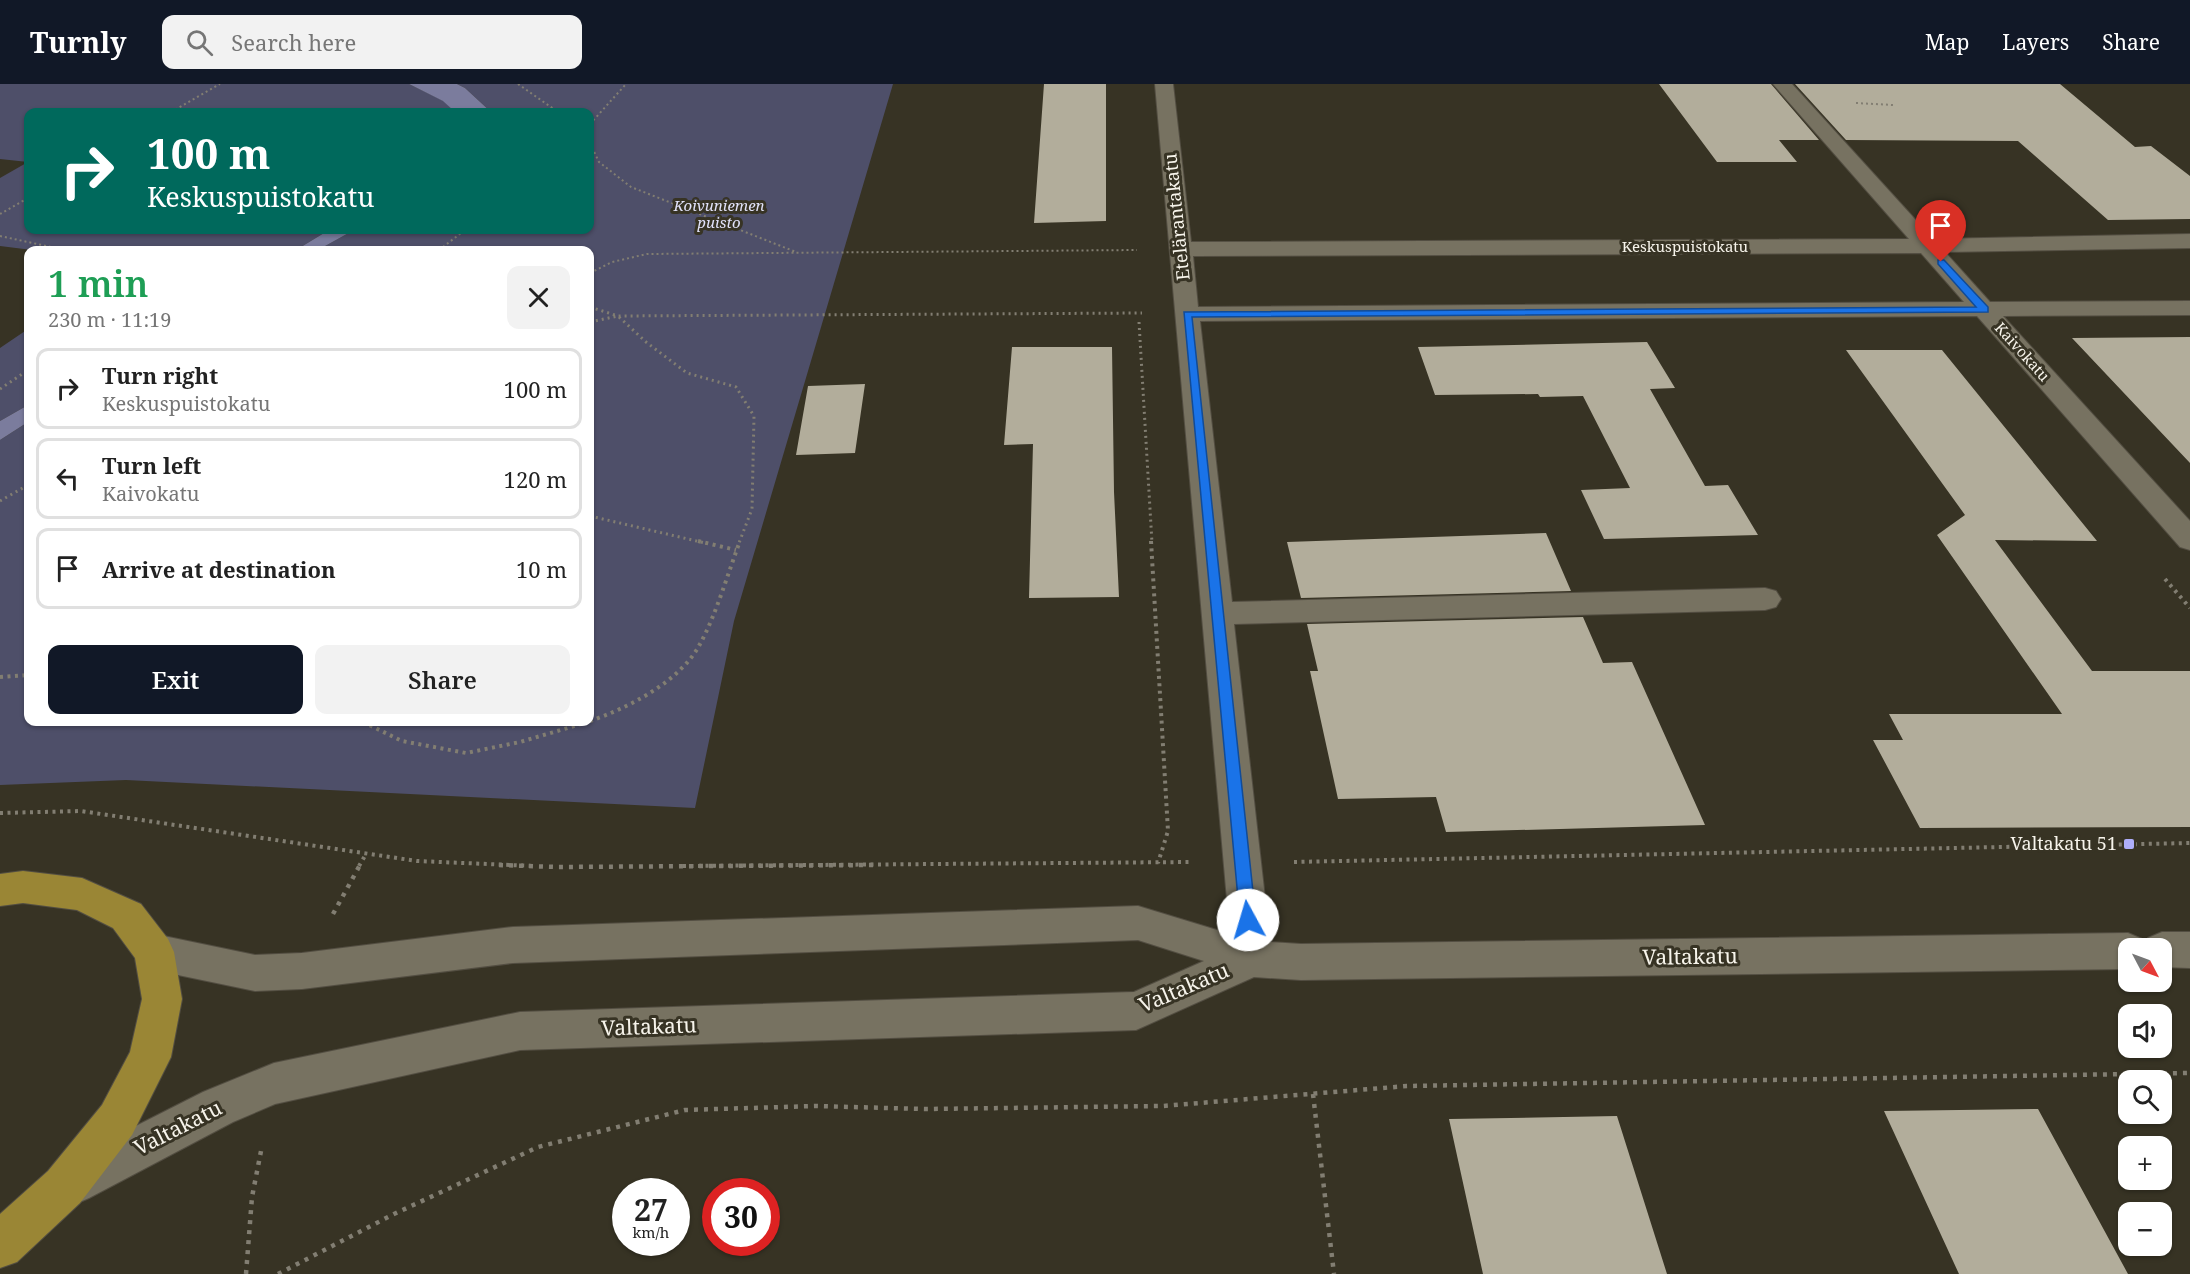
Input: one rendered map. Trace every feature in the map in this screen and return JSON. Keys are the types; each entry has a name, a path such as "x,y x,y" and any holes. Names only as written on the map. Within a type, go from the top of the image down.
{"main road":[{"path":"0,890 23,887 82,894 127,915 154,952 162,999 150,1057 117,1120 64,1187 0,1245"}],"street":[{"name":"Etelärantakatu","path":"1164,84 1252,959"},
{"name":"Kaivokatu","path":"1782,84 2190,540"},
{"name":"Keskuspuistokatu","path":"1181,249 1927,246 2190,241"},
{"path":"1189,327 1984,310 2190,309"},
{"path":"1217,613 1765,599"},
{"name":"Valtakatu","path":"154,952 255,973 302,971 513,945 1138,923 1252,959 1301,962 2118,951"},
{"path":"2172,950 2190,950"},
{"name":"Valtakatu","path":"64,1187 218,1107 274,1084 520,1031 1137,1011 1252,959"}],"path":[{"path":"178,108 220,84"},
{"path":"518,84 552,108"},
{"path":"594,120 626,84"},
{"path":"1849,103 1893,105"},
{"path":"594,151 599,162 631,187 799,253"},
{"path":"0,214 24,200"},
{"path":"444,246 460,234"},
{"path":"0,236 46,246"},
{"path":"1135,241 1136,260"},
{"path":"594,271 612,262 647,254 1181,249"},
{"path":"1138,302 1168,831 1158,862"},
{"path":"594,308 618,316 646,342 687,373 736,387 754,416 752,509 700,645 675,676 616,712 594,719"},
{"path":"594,321 618,316 1138,313 1189,327"},
{"path":"1140,341 1189,327"},
{"path":"0,389 24,373"},
{"path":"0,501 24,487"},
{"path":"594,517 736,550"},
{"path":"2159,572 2190,608"},
{"path":"0,677 24,675"},
{"path":"371,726 402,741 466,753 520,742 573,726"},
{"path":"0,813 81,811 366,854"},
{"path":"278,1274 394,1214 538,1147 685,1110 815,1106 925,1109 1163,1107 1407,1086 2190,1073"},
{"path":"1313,1094 1334,1274"}],"green space":[{"path":"0,84 409,84 444,101 451,108 24,108 24,162 0,159"},
{"name":"Koivuniemen puisto","path":"457,84 893,84 734,621 695,808 126,780 0,785 0,440 24,425 24,726 594,726 594,246 325,246 347,234 594,234 594,108 487,108 465,88"},
{"path":"24,164 24,234 322,234 303,246 24,246 24,249 0,246 0,178"},
{"path":"24,332 24,407 0,421 0,348"}],"shaded area":[{"path":"409,84 457,84 465,88 487,108 451,108 443,101"},
{"path":"322,234 347,234 325,246 303,246"},
{"path":"24,407 24,425 0,440 0,421"}],"building":[{"path":"1044,84 1106,84 1106,221 1034,223"},
{"path":"1659,84 1771,84 1819,140 1779,140 1797,162 1717,162"},
{"path":"1795,84 2060,84 2135,147 2151,146 2190,176 2190,219 2108,220 2018,141 1846,140"},
{"path":"2190,337 2190,463 2072,338"},
{"path":"1647,342 1675,388 1650,389 1705,486 1728,485 1758,535 1604,539 1581,490 1630,488 1583,396 1435,395 1418,347"},
{"path":"1012,347 1112,347 1114,492 1119,597 1029,598 1033,444 1004,445"},
{"path":"1846,350 1942,350 2097,541 1995,540 2092,671 2190,671 2190,827 1920,828 1873,740 1903,740 1889,714 2062,714 1937,535 1965,515"},
{"path":"865,384 855,453 796,455 808,386"},
{"path":"1546,533 1571,591 1301,598 1287,542"},
{"path":"1583,617 1603,663 1632,662 1705,825 1446,832 1436,797 1338,799 1310,671 1318,671 1307,624"},
{"path":"2038,1109 2128,1274 1959,1274 1884,1111"},
{"path":"1617,1116 1667,1274 1483,1274 1449,1119"}],"place":[{"name":"Valtakatu 51","path":"2129,844"}],"route":[{"path":"1248,920 1187,314 1984,310 1941,262"}]}
